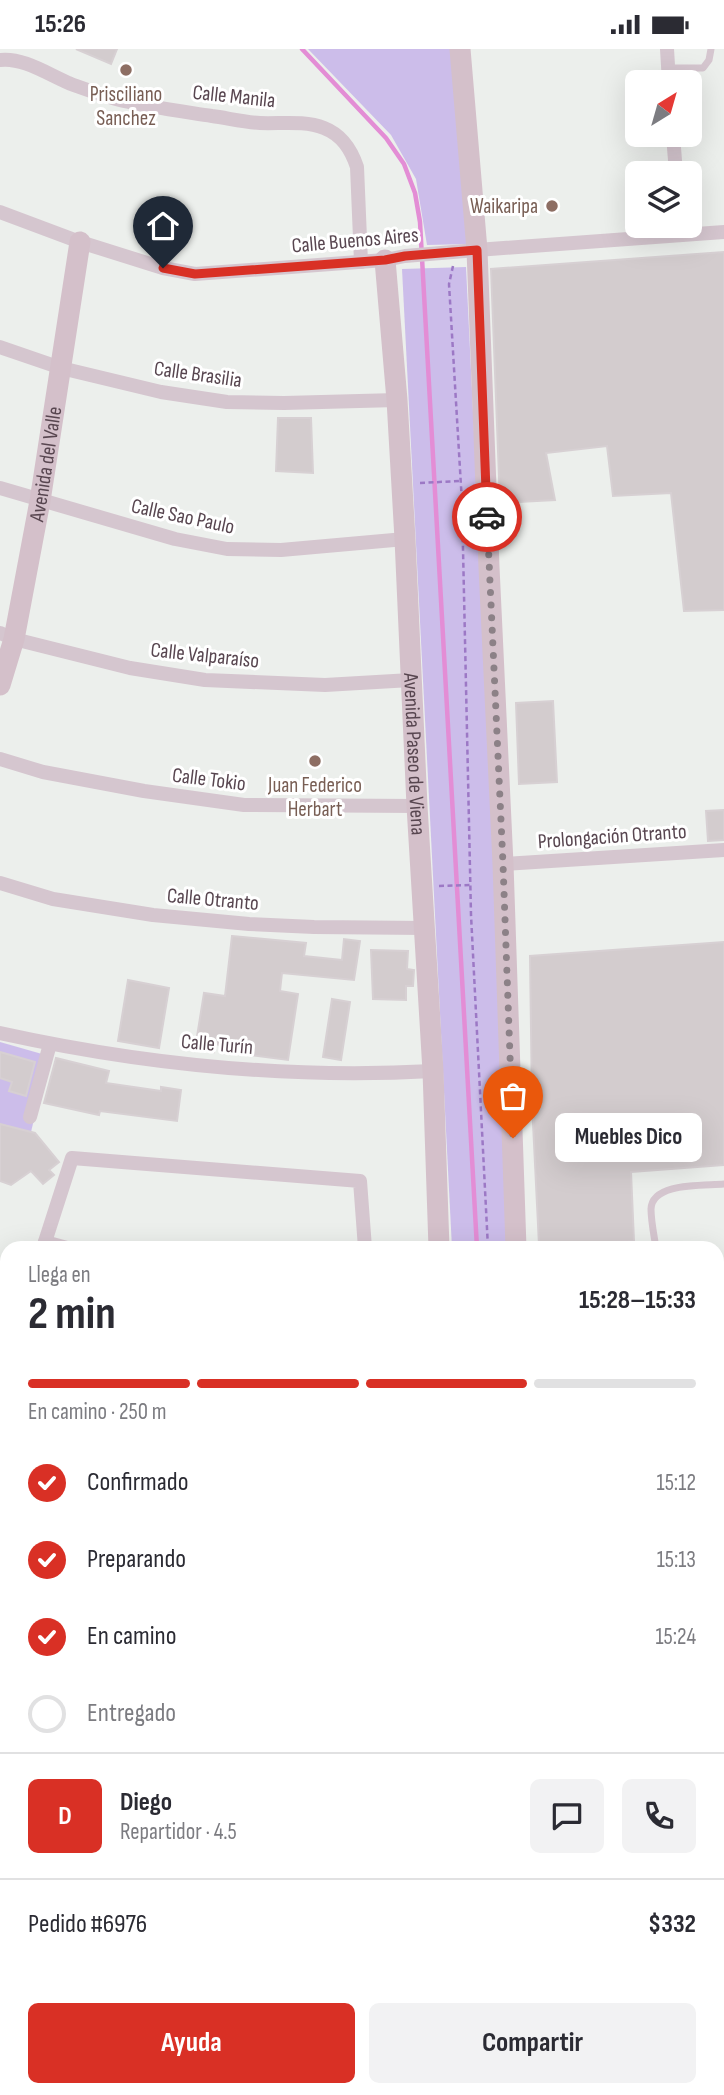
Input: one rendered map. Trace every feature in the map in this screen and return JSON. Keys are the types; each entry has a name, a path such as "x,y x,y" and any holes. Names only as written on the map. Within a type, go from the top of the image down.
{"street":[{"path":"460,49 459,252 489,567 503,864 516,1241"},
{"path":"667,49 669,70"},
{"name":"Calle Manila","path":"0,59 33,67 114,99 258,123 303,123 323,127 336,134 353,155 357,167 361,262"},
{"name":"Calle Buenos Aires","path":"0,212 80,242 163,268 195,274 361,262 625,236"},
{"name":"Calle Buenos Aires","path":"702,231 724,232"},
{"name":"Avenida del Valle","path":"0,685 7,636 40,501 80,242"},
{"name":"Avenida Paseo de Viena","path":"395,258 397,400 433,1071 439,1241"},
{"name":"Calle Brasilia","path":"0,347 61,368 161,392 227,402 397,400"},
{"name":"Calle Sao Paulo","path":"0,488 174,539 227,549 281,550 405,539"},
{"name":"Calle Valparaíso","path":"7,636 130,668 205,680 325,685 411,680"},
{"name":"Calle Tokio","path":"0,759 43,772 244,806 417,806"},
{"name":"Prolongación Otranto","path":"503,864 724,850"},
{"name":"Calle Otranto","path":"0,883 53,899 153,915 314,927 425,928"},
{"name":"Calle Turín","path":"0,1033 50,1044 148,1059 278,1071 347,1074 433,1071"},
{"path":"30,1117 50,1044"},
{"path":"45,1241 72,1158 360,1181 364,1241"}],"lane":[{"path":"693,70 703,68 709,60 711,49"},
{"path":"655,1241 651,1207 657,1195 671,1189 724,1184"}],"path":[{"path":"459,252 449,284 460,481 471,885 488,1241"},
{"path":"420,484 460,481"},
{"path":"438,886 471,885"}],"shaded area":[{"path":"308,49 454,49 471,244 427,245 416,179 391,135"},
{"path":"466,267 512,1241 452,1241 402,269"},
{"path":"0,1042 49,1056 31,1132 0,1124"}],"building":[{"path":"76,49 117,49 111,64"},
{"path":"724,252 724,610 684,611 671,493 613,496 607,446 546,453 555,500 500,503 491,269"},
{"path":"278,418 311,418 313,473 276,471"},
{"path":"553,701 557,782 519,784 516,703"},
{"path":"724,810 724,840 708,841 706,811"},
{"path":"232,936 306,943 304,956 342,960 344,939 360,941 354,980 282,973 280,991 298,994 288,1060 250,1055 250,1051 215,1044 214,1052 195,1049 204,993 225,996"},
{"path":"724,942 724,1165 631,1172 634,1241 539,1241 532,1103 530,956"},
{"path":"371,950 408,951 407,969 414,970 413,986 406,986 406,1000 373,999"},
{"path":"128,980 169,988 159,1048 118,1041"},
{"path":"332,999 350,1002 341,1060 323,1057"},
{"path":"0,1052 35,1062 26,1096 9,1091 12,1082 0,1078"},
{"path":"56,1058 109,1071 106,1083 161,1091 161,1087 181,1090 177,1121 100,1111 99,1115 44,1103"},
{"path":"0,1124 35,1133 59,1162 49,1170 54,1175 43,1184 31,1171 11,1185 0,1181"}],"waterway":[{"path":"302,49 386,138 404,164 415,193 420,222 477,1241"}],"way so far":[{"path":"487,517 513,1138"}],"place":[{"name":"Prisciliano Sanchez","path":"126,70"},
{"name":"Waikaripa","path":"552,206"},
{"name":"Juan Federico Herbart","path":"315,761"},
{"name":"Muebles Dico","path":"513,1138"}],"route":[{"path":"163,268 195,274 385,260 477,250 487,517"}]}
